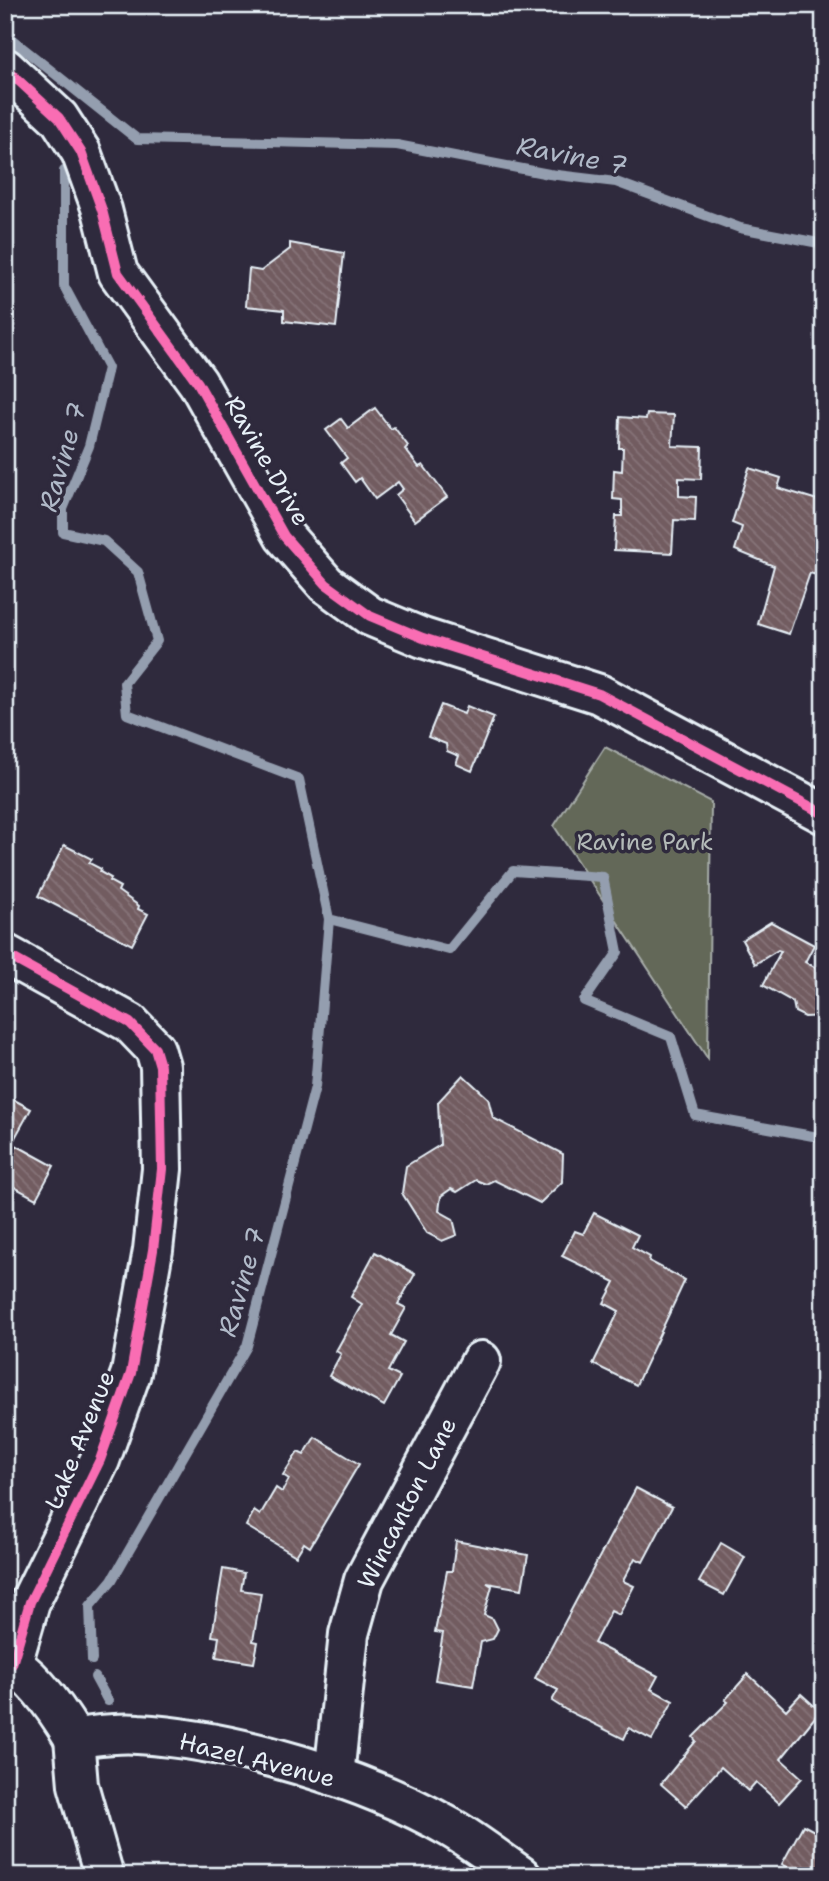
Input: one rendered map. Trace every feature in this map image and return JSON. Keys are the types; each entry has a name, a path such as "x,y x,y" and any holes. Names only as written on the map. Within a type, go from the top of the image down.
{"street":[{"name":"Ravine Drive","path":"5,68 59,118 81,152 102,210 118,273 198,383 284,536 326,584 370,616 423,638 599,694 824,814"},
{"name":"Lake Avenue","path":"5,954 130,1023 155,1049 160,1066 162,1169 156,1224 131,1373 100,1460 30,1602 9,1662"},
{"name":"Wincanton Lane","path":"334,1776 349,1634 364,1580 481,1361"},
{"path":"9,1662 63,1719 74,1738 78,1785 104,1876"},
{"name":"Hazel Avenue","path":"74,1738 136,1733 218,1745 334,1776 406,1804 452,1828 521,1876"}],"green space":[{"name":"Ravine Park","path":"605,747 711,802 708,1059 554,826"}],"building":[{"path":"290,243 344,253 336,327 284,321 284,310 246,306 249,269 261,271 290,249"},
{"path":"375,408 391,429 394,427 408,446 405,449 419,467 423,465 447,497 415,521 396,495 403,489 398,482 375,499 360,478 355,482 341,463 347,458 326,430 341,419 348,428"},
{"path":"647,414 674,415 672,446 702,447 701,479 679,478 679,496 696,497 695,521 674,520 672,553 614,550 616,516 622,516 622,500 613,499 614,470 622,471 623,448 619,448 620,417 646,419"},
{"path":"749,468 781,478 778,488 824,502 824,574 823,577 810,573 789,634 758,624 774,566 735,550 742,527 732,523"},
{"path":"441,705 464,714 467,706 494,717 472,771 456,764 459,756 447,751 446,744 428,737"},
{"path":"64,845 92,859 89,863 101,869 100,872 111,878 109,881 120,887 118,891 139,906 138,909 148,914 132,945 38,896"},
{"path":"771,922 814,945 805,962 824,972 822,1016 805,1017 795,1012 793,1002 763,985 781,951 778,950 755,964 742,940"},
{"path":"463,1075 488,1098 493,1118 563,1154 562,1182 540,1203 494,1180 486,1184 476,1180 457,1192 451,1189 441,1196 439,1211 453,1219 457,1235 442,1241 427,1233 402,1193 406,1166 440,1145 438,1102"},
{"path":"5,1095 31,1109 12,1143 54,1166 36,1199 5,1182"},
{"path":"594,1213 638,1235 632,1247 650,1257 649,1261 685,1280 636,1385 593,1364 619,1311 604,1303 615,1282 562,1256 575,1231 583,1234"},
{"path":"375,1252 415,1274 398,1304 406,1308 391,1335 404,1342 388,1371 400,1377 384,1406 329,1376 341,1354 336,1351 362,1304 351,1297"},
{"path":"315,1437 359,1464 310,1547 304,1543 296,1556 246,1526 254,1511 260,1515 276,1488 282,1492 289,1479 283,1475 298,1452 304,1455"},
{"path":"636,1488 672,1507 643,1562 635,1558 623,1581 634,1586 619,1615 611,1611 594,1643 658,1676 651,1689 673,1701 652,1740 629,1728 624,1739 566,1710 552,1701 558,1690 535,1678"},
{"path":"456,1541 528,1555 522,1589 487,1583 492,1586 484,1615 493,1619 498,1629 493,1639 481,1642 473,1686 435,1680 443,1633 435,1632 447,1571 452,1571"},
{"path":"721,1543 745,1557 724,1595 699,1582"},
{"path":"223,1569 244,1573 241,1590 261,1593 253,1641 258,1642 254,1663 216,1657 219,1637 212,1636"},
{"path":"748,1674 786,1710 801,1694 820,1711 781,1759 802,1778 779,1803 756,1782 748,1791 721,1767 686,1806 661,1784 696,1741 693,1737 728,1702 725,1700"},
{"path":"803,1825 824,1836 824,1876 803,1876 782,1864"}],"waterway":[{"name":"Ravine 7","path":"5,34 137,139 397,145 549,174 616,182 740,228 824,244"},
{"name":"Ravine 7","path":"64,171 64,286 108,368 89,446 63,509 63,532 104,541 138,572 157,641 124,683 127,714 299,779 329,919 449,950 513,871 603,877 618,952 584,1001 671,1037 695,1115 824,1138"},
{"name":"Ravine 7","path":"92,1660 90,1606 112,1580 247,1346 315,1087 329,919"},
{"name":"Ravine 7","path":"95,1677 108,1701"}],"cycle path":[{"path":"5,68 59,118 81,152 102,210 118,273 198,383 284,536 326,584 370,616 423,638 599,694 824,814"},
{"path":"5,954 130,1023 155,1049 160,1066 162,1169 153,1250 131,1373 100,1460 30,1602 12,1664"}]}
